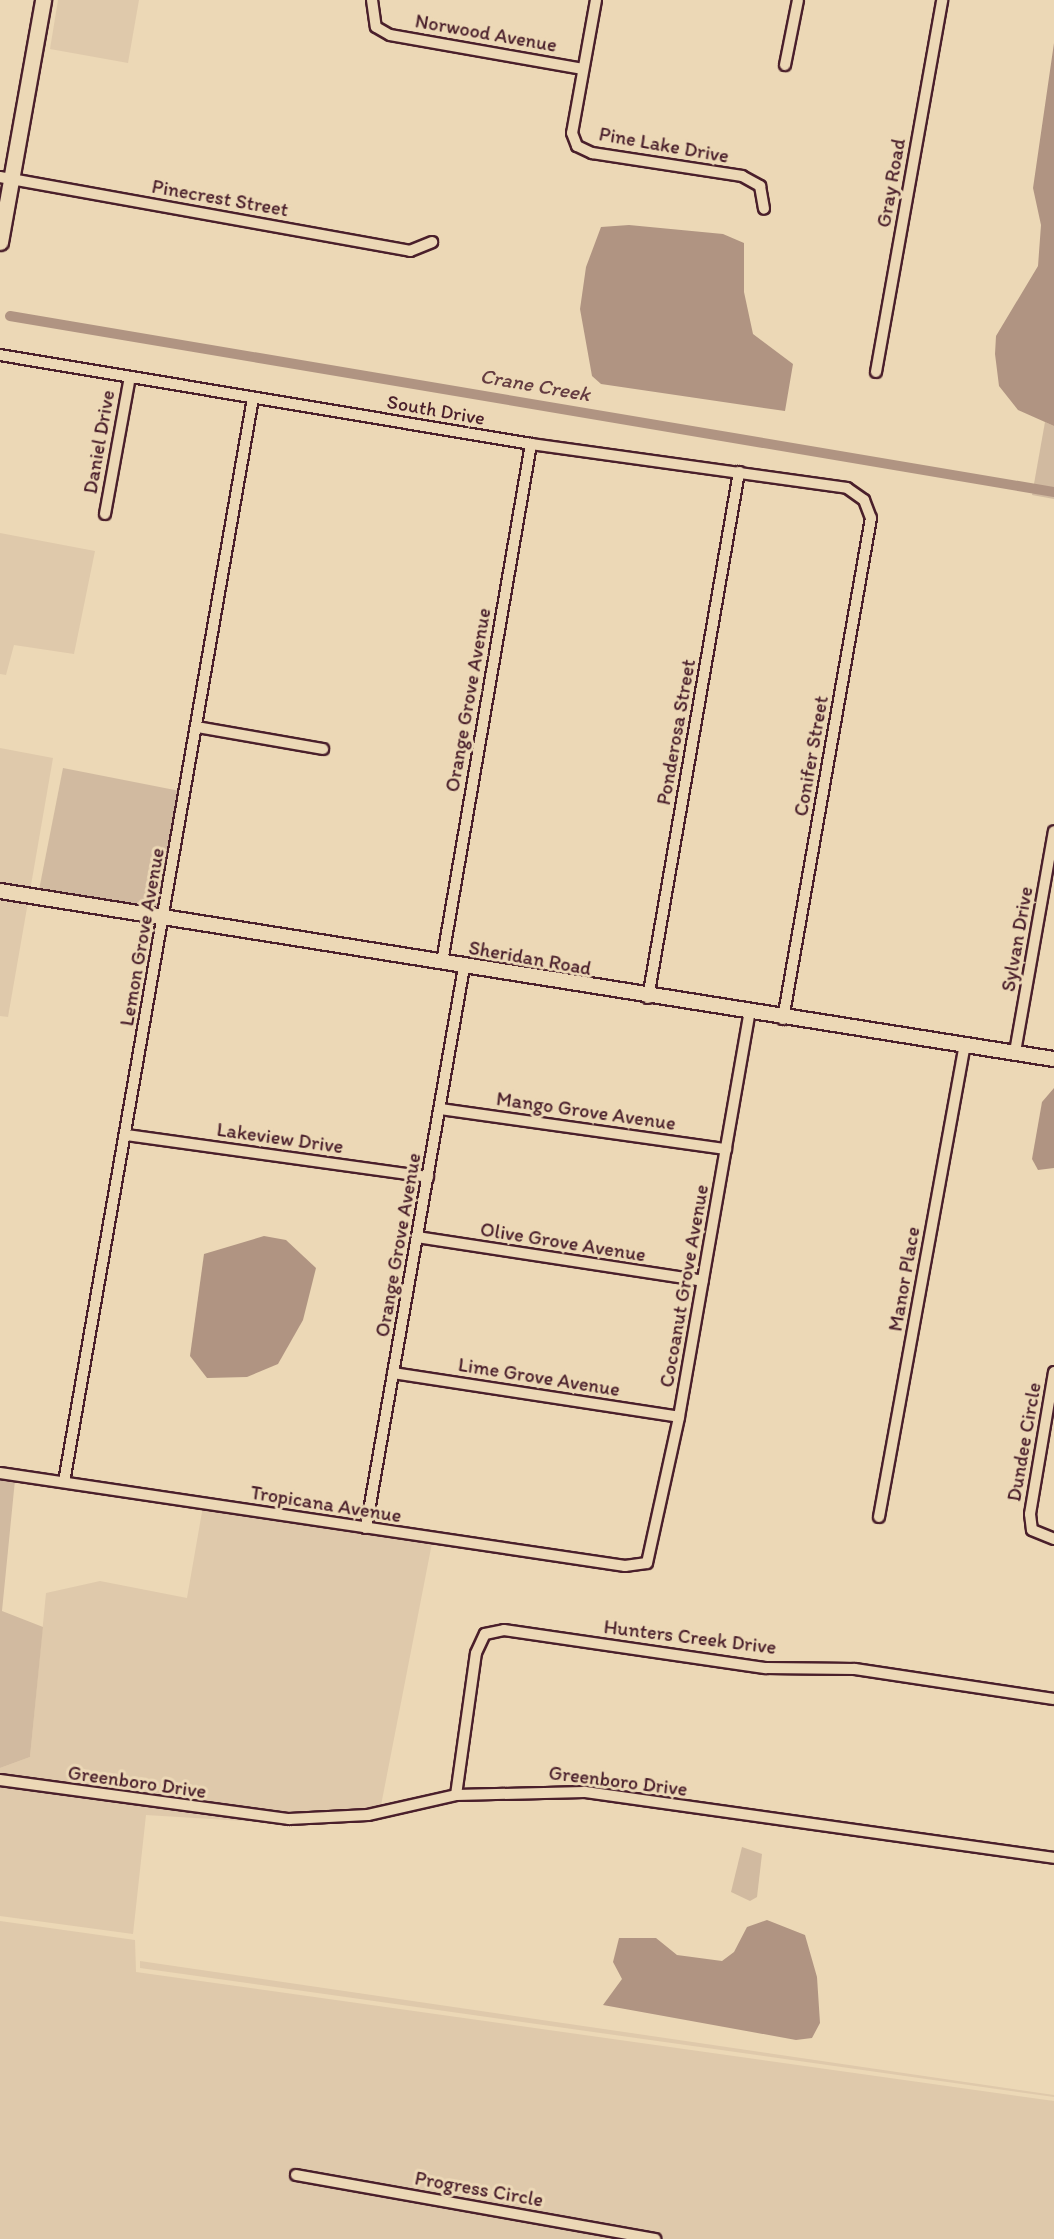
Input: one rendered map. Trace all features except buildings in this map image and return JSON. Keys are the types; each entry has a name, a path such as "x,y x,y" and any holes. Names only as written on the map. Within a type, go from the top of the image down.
{"main road":[{"path":"0,242 5,178 43,0"}],"street":[{"name":"Norwood Avenue","path":"372,0 376,27 390,35 583,69"},
{"name":"Pine Lake Drive","path":"596,0 572,133 577,146 592,153 742,176 760,186 764,209"},
{"path":"785,65 798,0"},
{"name":"Gray Road","path":"876,372 942,0"},
{"name":"Pinecrest Street","path":"5,178 410,251 432,242"},
{"name":"South Drive","path":"0,354 531,444 847,488 864,500"},
{"name":"Daniel Drive","path":"105,514 129,377"},
{"name":"Lemon Grove Avenue","path":"64,1482 253,398"},
{"name":"Orange Grove Avenue","path":"442,962 531,444"},
{"name":"Ponderosa Street","path":"648,998 739,472"},
{"name":"Conifer Street","path":"783,1019 871,518 864,500"},
{"path":"197,727 323,749"},
{"name":"Sylvan Drive","path":"1015,1052 1054,831"},
{"name":"Sheridan Road","path":"0,891 442,962 648,998 964,1048 1015,1052 1054,1059"},
{"name":"Orange Grove Avenue","path":"366,1528 464,967"},
{"name":"Cocoanut Grove Avenue","path":"647,1563 679,1417 749,1014"},
{"name":"Manor Place","path":"879,1517 964,1048"},
{"name":"Mango Grove Avenue","path":"440,1109 726,1149"},
{"name":"Lakeview Drive","path":"126,1135 428,1177"},
{"name":"Olive Grove Avenue","path":"417,1237 703,1281"},
{"name":"Dundee Circle","path":"1054,1372 1030,1514 1032,1530 1054,1539"},
{"name":"Lime Grove Avenue","path":"393,1373 679,1417"},
{"name":"Tropicana Avenue","path":"0,1473 625,1566 647,1563"},
{"name":"Hunters Creek Drive","path":"456,1795 476,1653 485,1634 504,1630 766,1668 855,1669 1054,1699"},
{"name":"Greenboro Drive","path":"0,1780 289,1820 368,1815 456,1795 585,1792 1054,1858"},
{"name":"Progress Circle","path":"296,2175 655,2239"}],"shaded area":[{"path":"58,0 139,0 128,63 50,49"},
{"path":"1054,43 1054,426 1018,410 999,386 995,354 996,336 1038,266 1041,225 1033,188"},
{"path":"629,225 723,234 744,243 744,292 753,334 793,364 785,411 601,384 592,376 580,309 586,267 601,227"},
{"path":"1045,422 1054,426 1054,499 1032,495"},
{"path":"0,533 95,551 74,654 14,645 6,675 0,674"},
{"path":"0,748 53,758 30,891 0,886"},
{"path":"63,768 180,791 162,903 156,908 39,890"},
{"path":"0,897 28,902 8,1017 0,1016"},
{"path":"1054,1088 1054,1168 1038,1170 1032,1159 1042,1102"},
{"path":"264,1236 286,1240 316,1268 303,1320 278,1364 247,1377 207,1378 190,1356 204,1254"},
{"path":"0,1477 15,1480 2,1611 43,1627 30,1757 0,1768"},
{"path":"203,1506 432,1543 378,1821 308,1825 146,1815 133,1934 0,1916 0,1768 30,1757 46,1593 100,1581 187,1598"},
{"path":"742,1847 762,1854 757,1897 750,1901 731,1892"},
{"path":"767,1920 805,1935 817,1977 820,2023 812,2038 796,2040 603,2005 622,1979 613,1962 619,1938 656,1938 677,1955 722,1961 734,1952 747,1927"},
{"path":"0,1921 135,1940 136,1972 1054,2101 1054,2239 0,2239"},
{"path":"140,1961 1054,2095 1054,2097 140,1968"}],"waterway":[{"name":"Crane Creek","path":"10,316 1054,492"}]}
